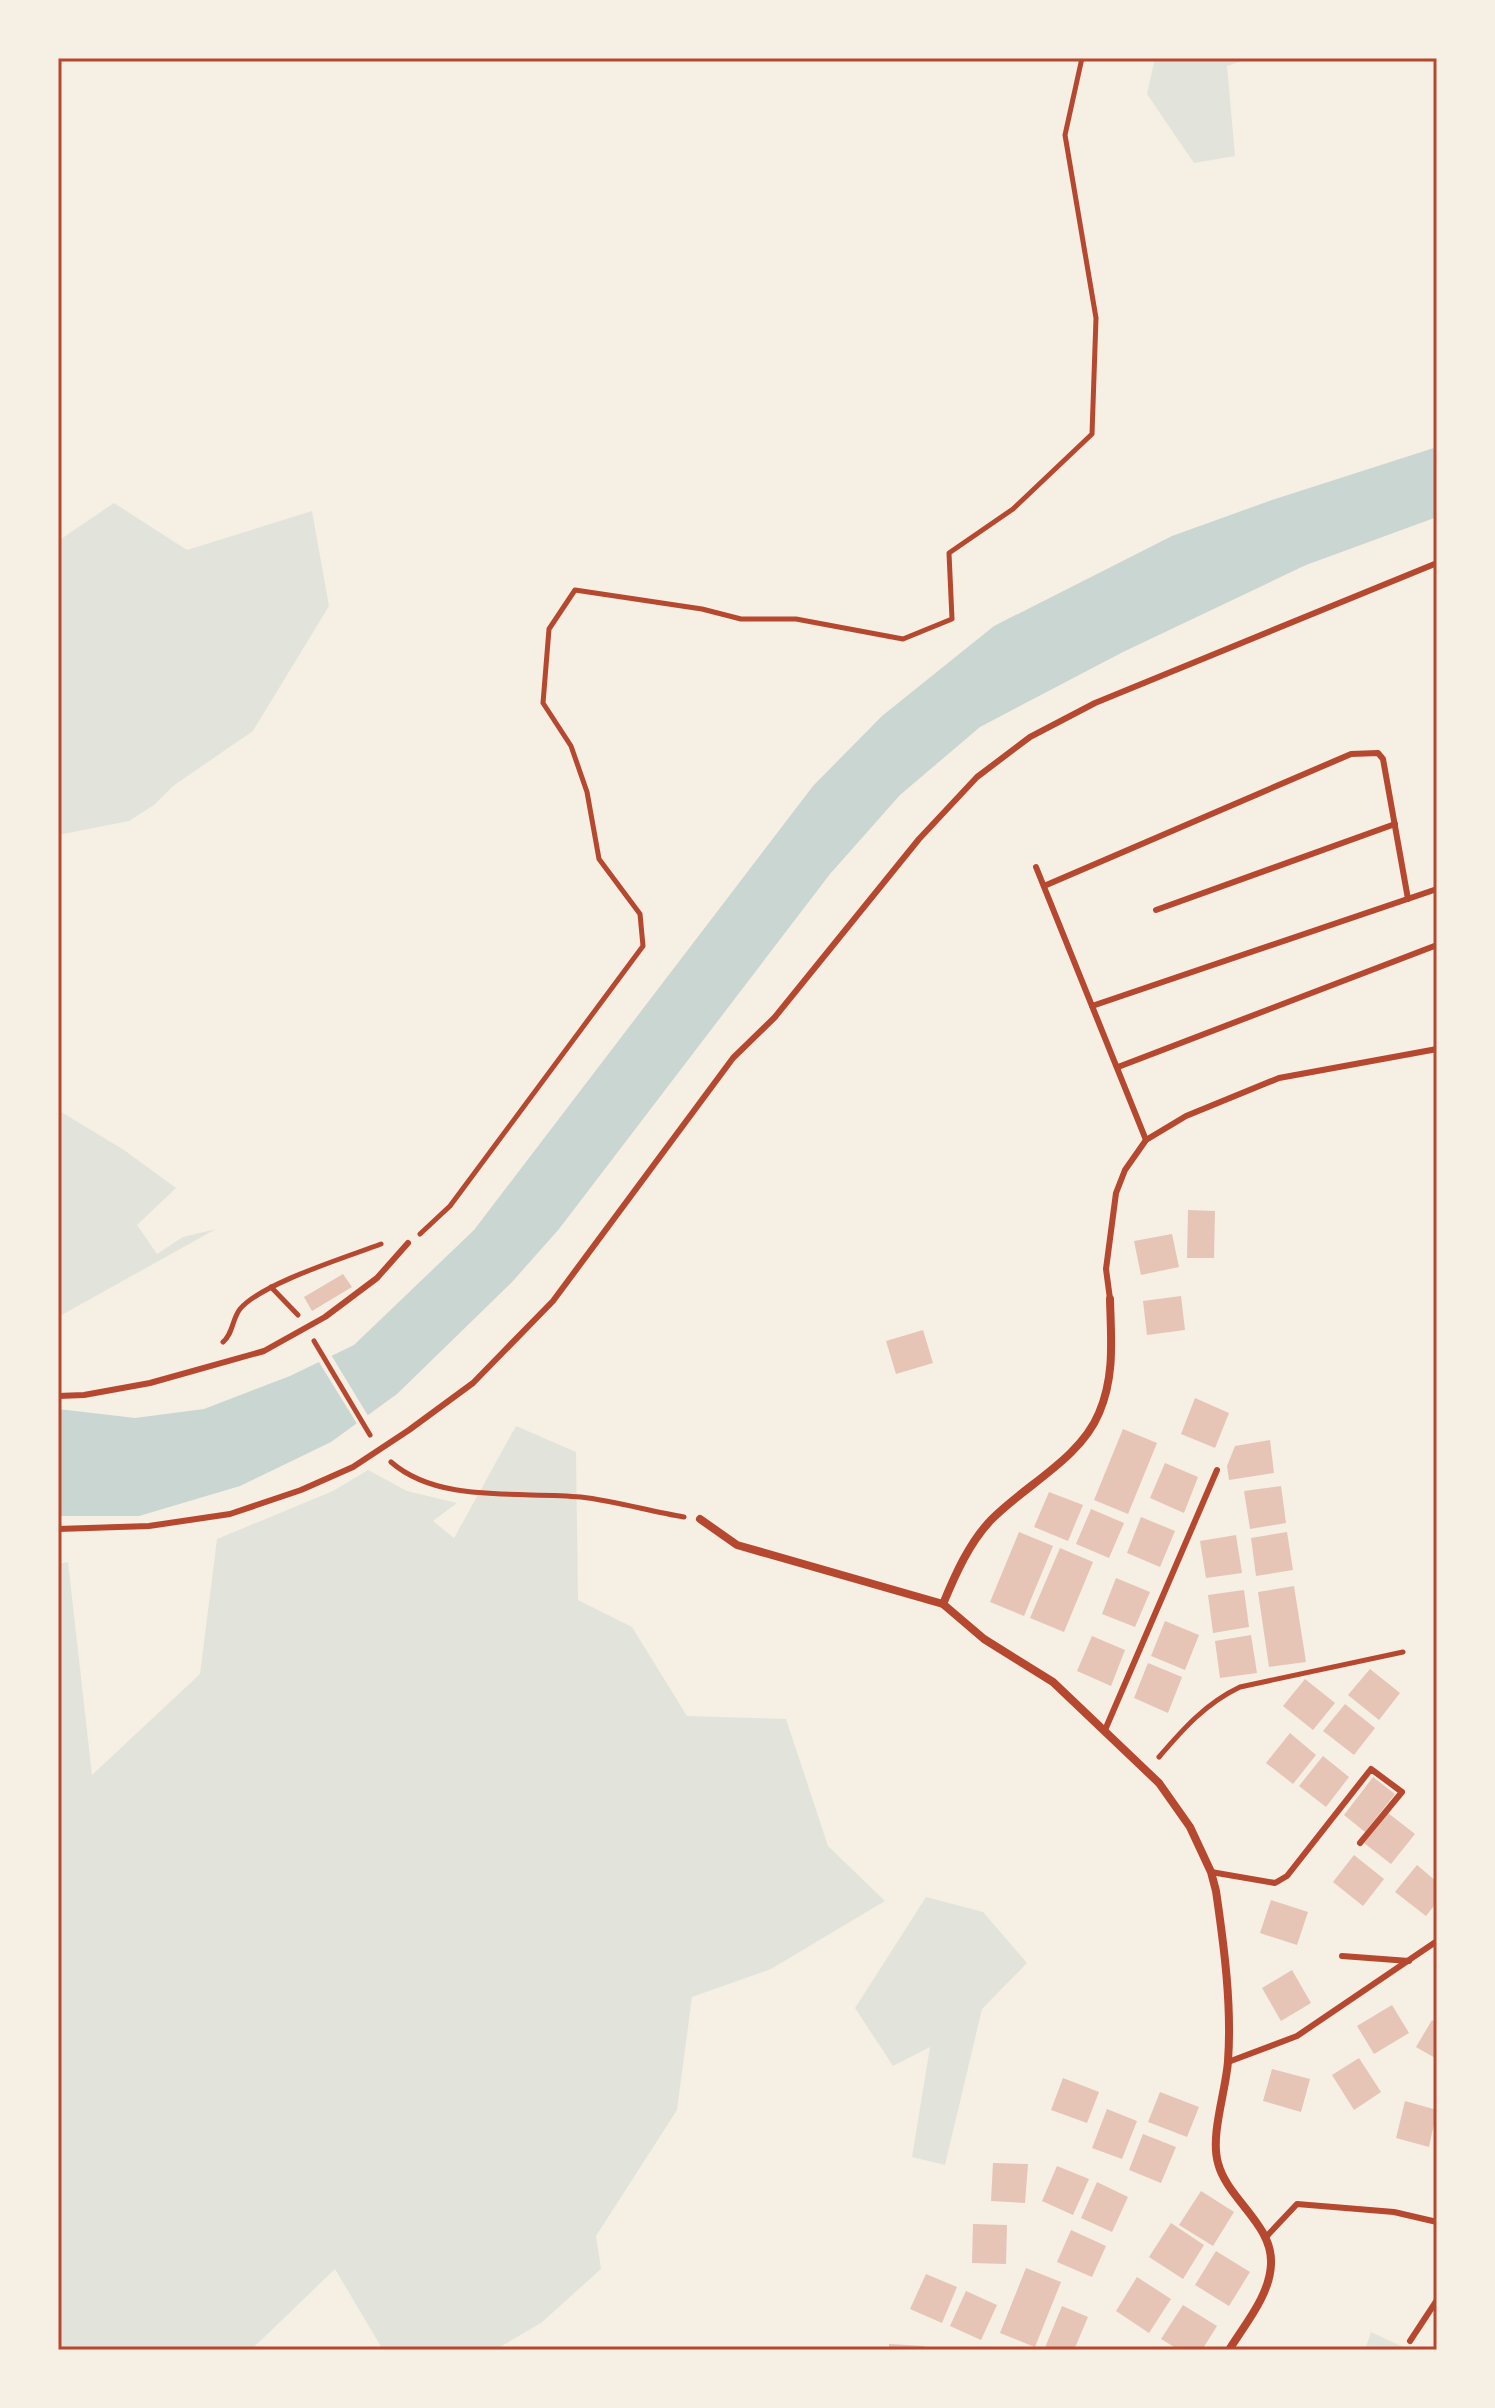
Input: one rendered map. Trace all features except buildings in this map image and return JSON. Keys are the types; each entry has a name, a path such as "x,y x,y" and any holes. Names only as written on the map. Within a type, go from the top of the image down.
{"street":[{"path":"943,1604 959,1565 990,1521 1076,1447 1099,1415 1112,1367 1110,1299"},
{"path":"700,1519 737,1545 943,1604 984,1639 1053,1682 1148,1770 1190,1827 1211,1872 1229,2020 1228,2062 1216,2156 1223,2176 1265,2238 1272,2261 1268,2286 1229,2350"}],"lane":[{"path":"58,1529 149,1526 230,1514 301,1490 353,1467 380,1450 473,1383 553,1301 733,1058 775,1017 919,839 977,777 1030,737 1095,703 1437,563"},
{"path":"1044,886 1351,754 1378,753 1383,759 1408,899"},
{"path":"1156,910 1395,824"},
{"path":"1036,867 1146,1140"},
{"path":"1092,1006 1437,889"},
{"path":"1118,1067 1437,945"},
{"path":"1110,1299 1106,1269 1116,1193 1125,1170 1146,1140 1186,1116 1279,1078 1437,1049"},
{"path":"58,1396 84,1395 150,1383 264,1351 325,1317 377,1278 408,1243"},
{"path":"1105,1730 1217,1470"},
{"path":"1211,1872 1275,1883 1287,1876 1371,1769 1402,1792 1360,1843"},
{"path":"1228,2062 1297,2036 1437,1941"},
{"path":"1342,1956 1409,1961"},
{"path":"1265,2238 1297,2204 1394,2212 1437,2222"},
{"path":"1410,2341 1437,2300"}],"path":[{"path":"217,1346 228,1338 240,1310 271,1287 384,1243 408,1243 426,1230 450,1206 643,946 640,914 599,859 587,792 571,746 543,703 549,629 575,590 702,609 741,619 796,619 903,639 952,619 949,553 1013,509 1092,434 1096,318 1065,135 1082,58"},
{"path":"271,1287 299,1316"},
{"path":"307,1329 375,1443 403,1473 442,1489 583,1497 700,1519"},
{"path":"1148,1770 1199,1713 1233,1690 1403,1652"}],"shaded area":[{"path":"1155,58 1250,58 1227,66 1235,156 1194,163 1147,94"},
{"path":"1437,447 1437,517 1306,565 1123,652 980,727 900,795 830,874 559,1229 512,1282 397,1394 331,1442 240,1486 139,1516 58,1516 58,1409 135,1418 204,1409 290,1376 354,1345 474,1230 813,786 882,716 994,626 1172,536"},
{"path":"114,503 187,550 312,511 329,606 253,731 173,786 154,805 129,821 58,835 58,541"},
{"path":"58,1110 124,1150 176,1188 137,1225 157,1254 183,1237 216,1229 58,1317"},
{"path":"516,1426 576,1452 578,1600 632,1627 687,1716 786,1719 828,1846 885,1901 771,1969 692,1997 677,2110 596,2236 601,2269 541,2323 495,2350 383,2350 335,2269 251,2350 62,2350 58,2346 58,1564 68,1562 92,1775 200,1674 217,1539 333,1491 368,1470 407,1491 457,1503 433,1521 454,1538"},
{"path":"926,1897 983,1912 1027,1963 982,2009 945,2165 912,2157 930,2047 893,2066 855,2008"},
{"path":"1371,2332 1410,2350 1365,2350"}],"pier":[{"path":"330,1353 370,1419 359,1427 317,1359"}]}
